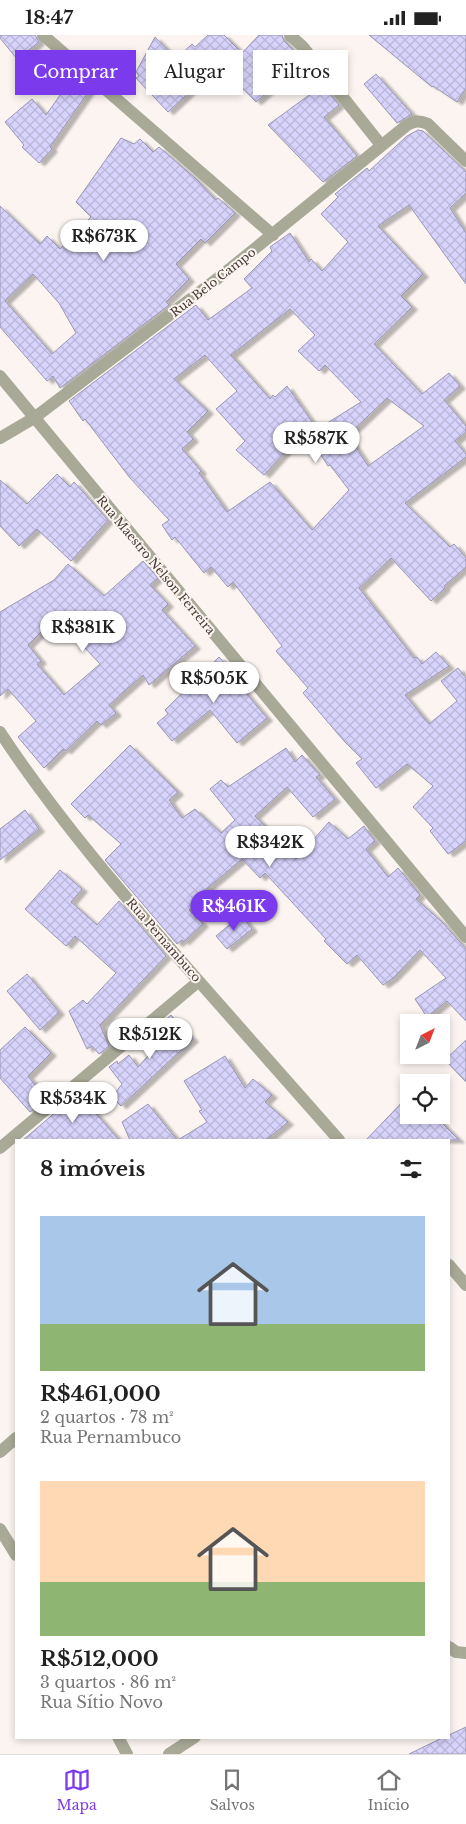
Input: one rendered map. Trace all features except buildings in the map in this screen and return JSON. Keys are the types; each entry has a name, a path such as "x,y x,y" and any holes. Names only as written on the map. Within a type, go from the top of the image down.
{"street":[{"path":"43,35 273,235"},
{"path":"290,35 303,47 381,145"},
{"name":"Rua Belo Campo","path":"0,438 34,418 226,273 407,125 414,121 421,121 436,130 466,161"},
{"name":"Rua Maestro Nelson Ferreira","path":"0,376 466,937"},
{"name":"Rua Pernambuco","path":"0,732 26,771 70,829 199,981 338,1139"},
{"path":"0,1148 199,981"},
{"path":"450,1266 466,1285"},
{"path":"0,1452 15,1439"},
{"path":"0,1529 15,1553"},
{"path":"450,1648 456,1652 466,1653"},
{"path":"119,1739 127,1754"},
{"path":"169,1754 192,1739"}]}
